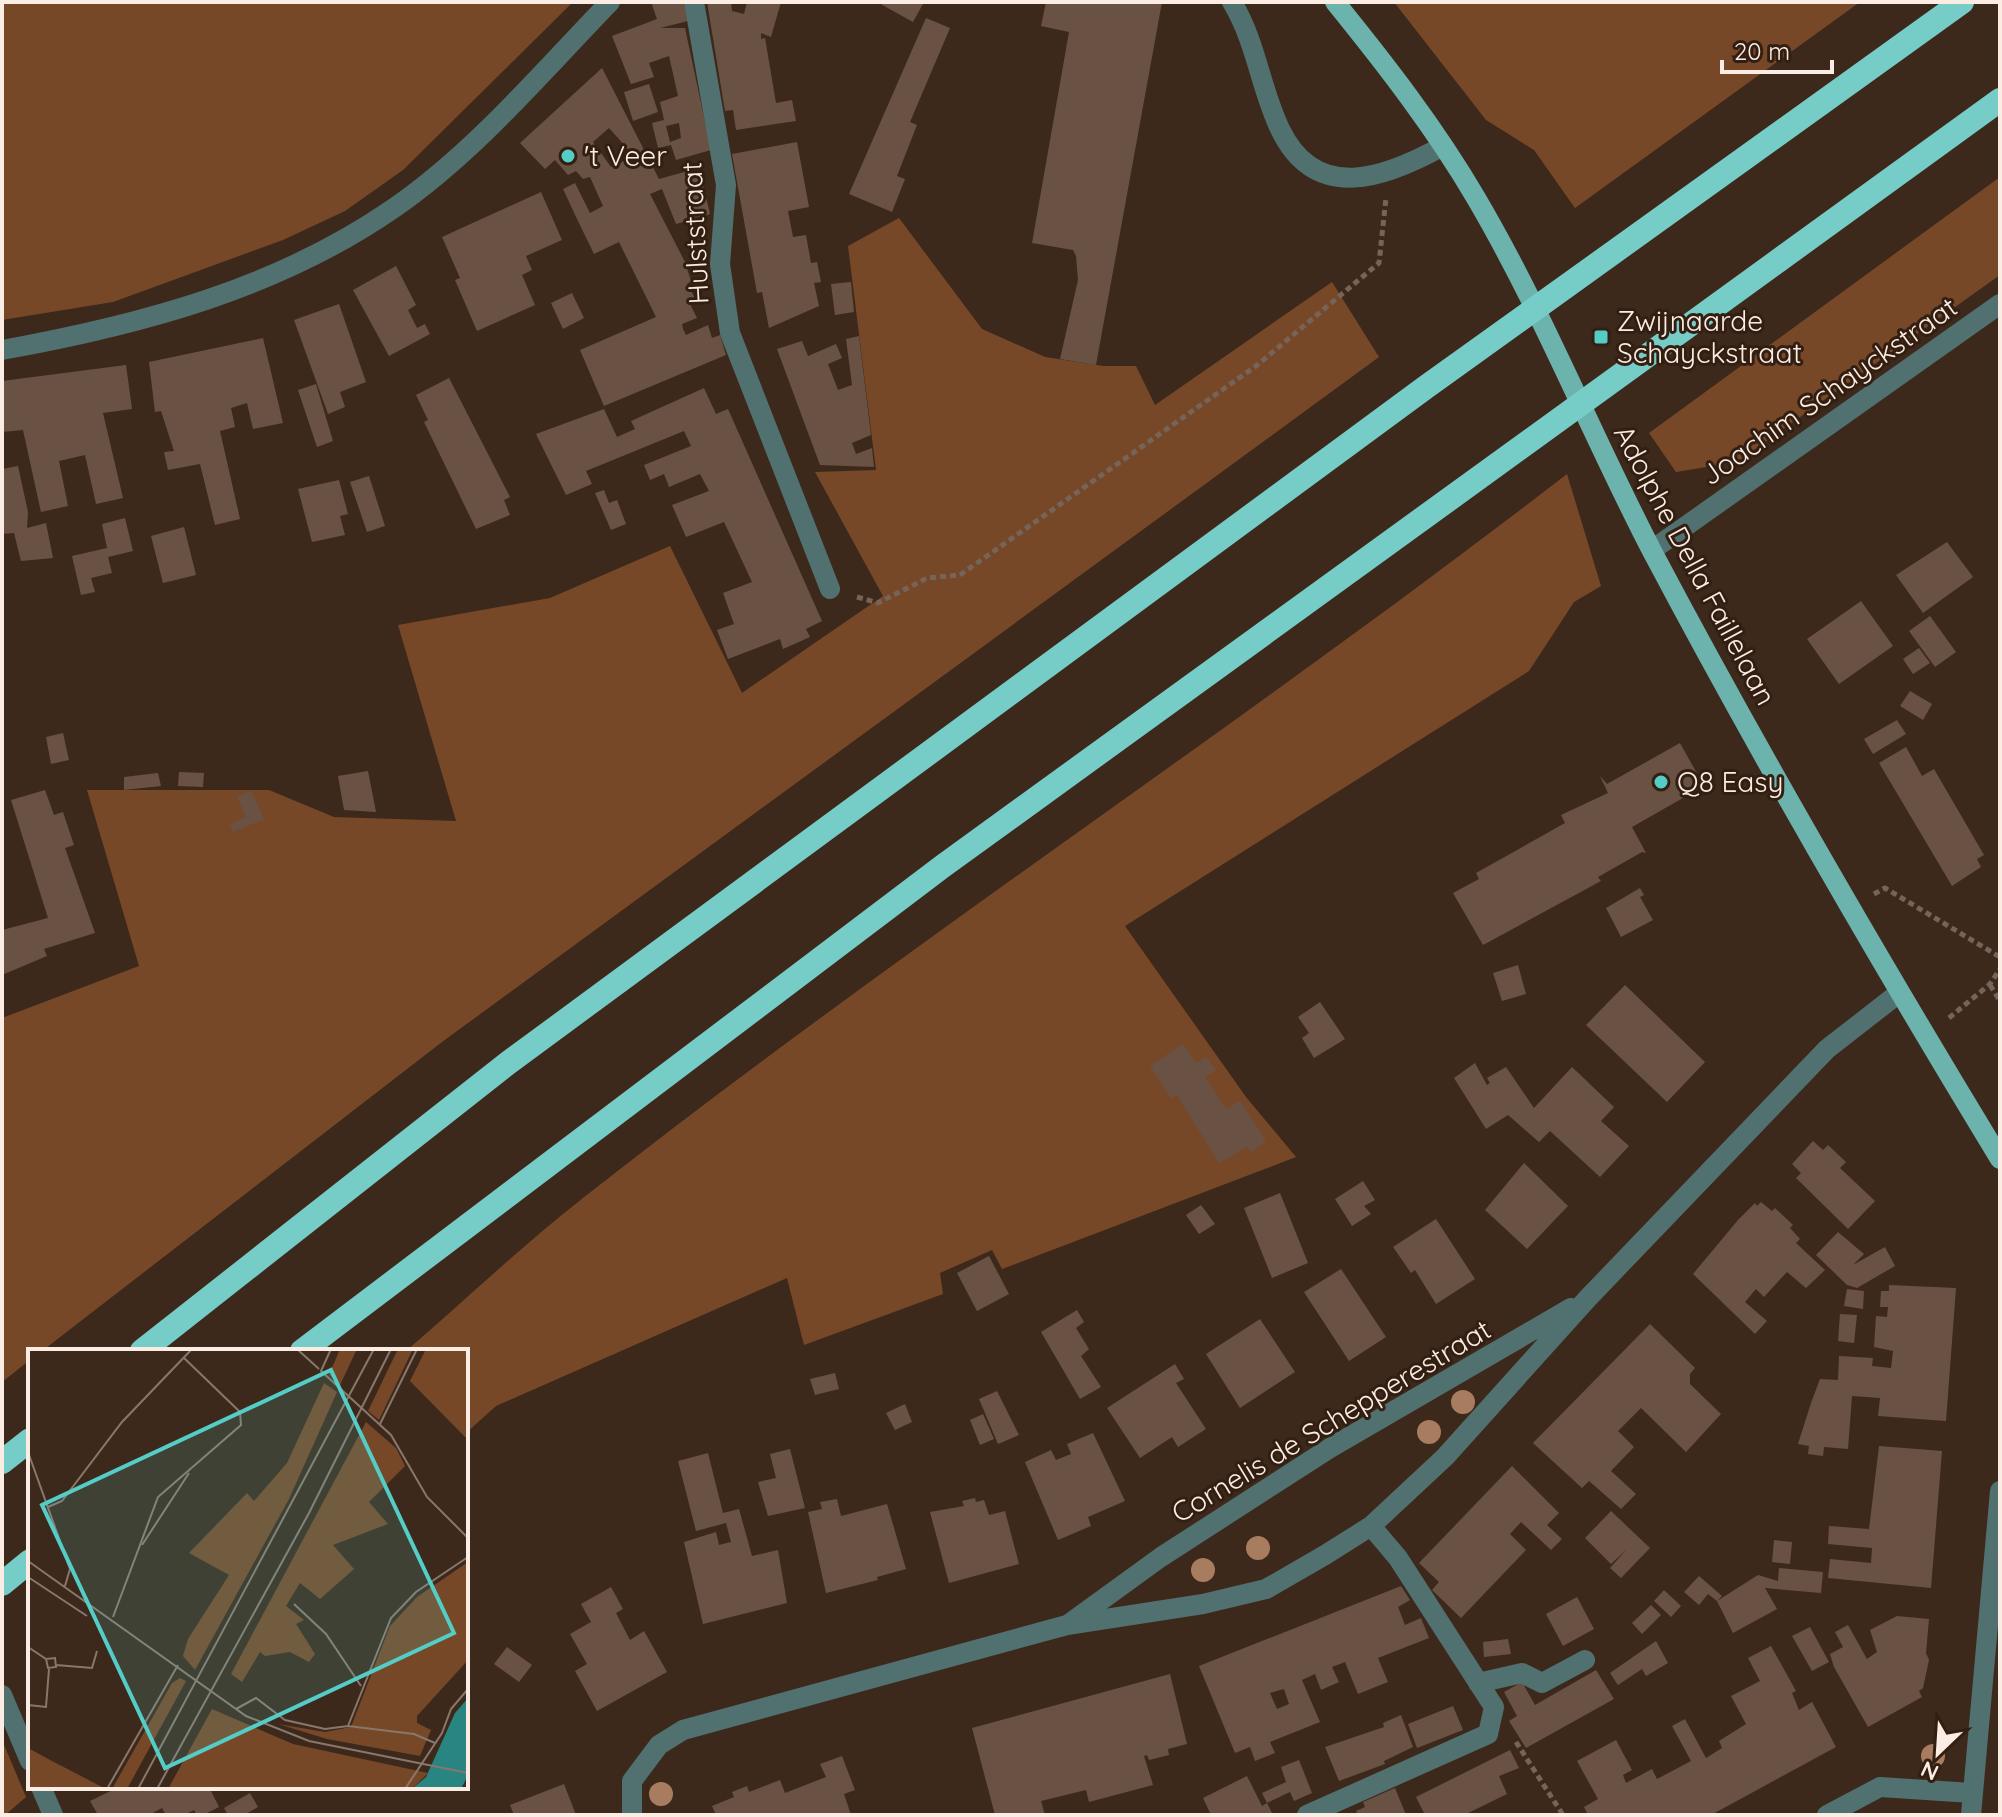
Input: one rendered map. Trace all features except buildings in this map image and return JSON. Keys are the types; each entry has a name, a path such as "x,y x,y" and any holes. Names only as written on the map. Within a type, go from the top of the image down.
{"highway":[{"path":"145,1349 508,1063 1426,387 1962,2"},
{"path":"305,1349 943,866 2000,100"},
{"path":"6,1459 28,1442"},
{"path":"2,1584 28,1563"}],"main road":[{"name":"Adolphe Della Faillelaan","path":"1335,2 1399,80 1477,200 1652,550 1850,908 2000,1159"}],"street":[{"path":"2,350 106,331 184,309 332,246 396,207 477,138 610,2"},
{"name":"Hulststraat","path":"694,2 726,185 720,264 730,333 830,589"},
{"path":"1232,2 1253,40 1280,129 1299,157 1335,179 1388,174 1443,146"},
{"name":"Joachim Schayckstraat","path":"1652,550 2000,304"},
{"name":"Cornelis de Schepperestraat","path":"632,1815 632,1781 659,1745 683,1730 1067,1625 1203,1604 1266,1589 1371,1526 1445,1457 1588,1298 1827,1049 1899,993"},
{"name":"Cornelis de Schepperestraat","path":"1067,1625 1161,1557 1330,1448 1489,1359 1588,1298"},
{"path":"1971,1815 2000,1491"},
{"path":"1307,1815 1488,1734 1494,1707 1398,1558 1371,1526"},
{"path":"1478,1683 1522,1673 1542,1683 1585,1660"},
{"path":"2,1695 28,1756"},
{"path":"1827,1815 1880,1787 1972,1793"},
{"path":"42,1789 53,1815"}],"path":[{"path":"830,589 878,603 927,578 960,575 1256,366 1379,263 1388,174"},
{"path":"1850,908 1885,888 2000,957"},
{"path":"1926,1037 1990,984 2000,969"},
{"path":"1990,984 2000,1001"},
{"path":"1494,1707 1563,1815"}],"shaded area":[{"path":"2,2 573,2 403,170 345,211 283,240 113,302 2,320"},
{"path":"1394,2 1860,2 1575,208 1534,150 1486,120"},
{"path":"2000,177 2000,275 1737,462 1676,472 1649,433"},
{"path":"899,218 982,329 1045,357 1103,366 1136,366 1155,405 1332,282 1379,357 442,1042 45,1349 28,1349 28,1362 2,1382 2,1018 139,966 87,790 269,790 334,817 456,821 398,625 550,598 670,546 742,693 883,596 815,472 876,470 848,246"},
{"path":"1567,474 1601,586 1574,602 1529,671 1125,926 1246,1097 1296,1157 1002,1269 992,1250 940,1273 943,1294 804,1345 787,1278 496,1406 468,1431 468,1349 408,1349 583,1198 704,1105"},
{"path":"2,1740 26,1797 5,1815 2,1815"}],"place":[{"name":"'t Veer","path":"568,156"},
{"name":"Zwijnaarde Schayckstraat","path":"1601,337"},
{"name":"Q8 Easy","path":"1661,782"}]}
